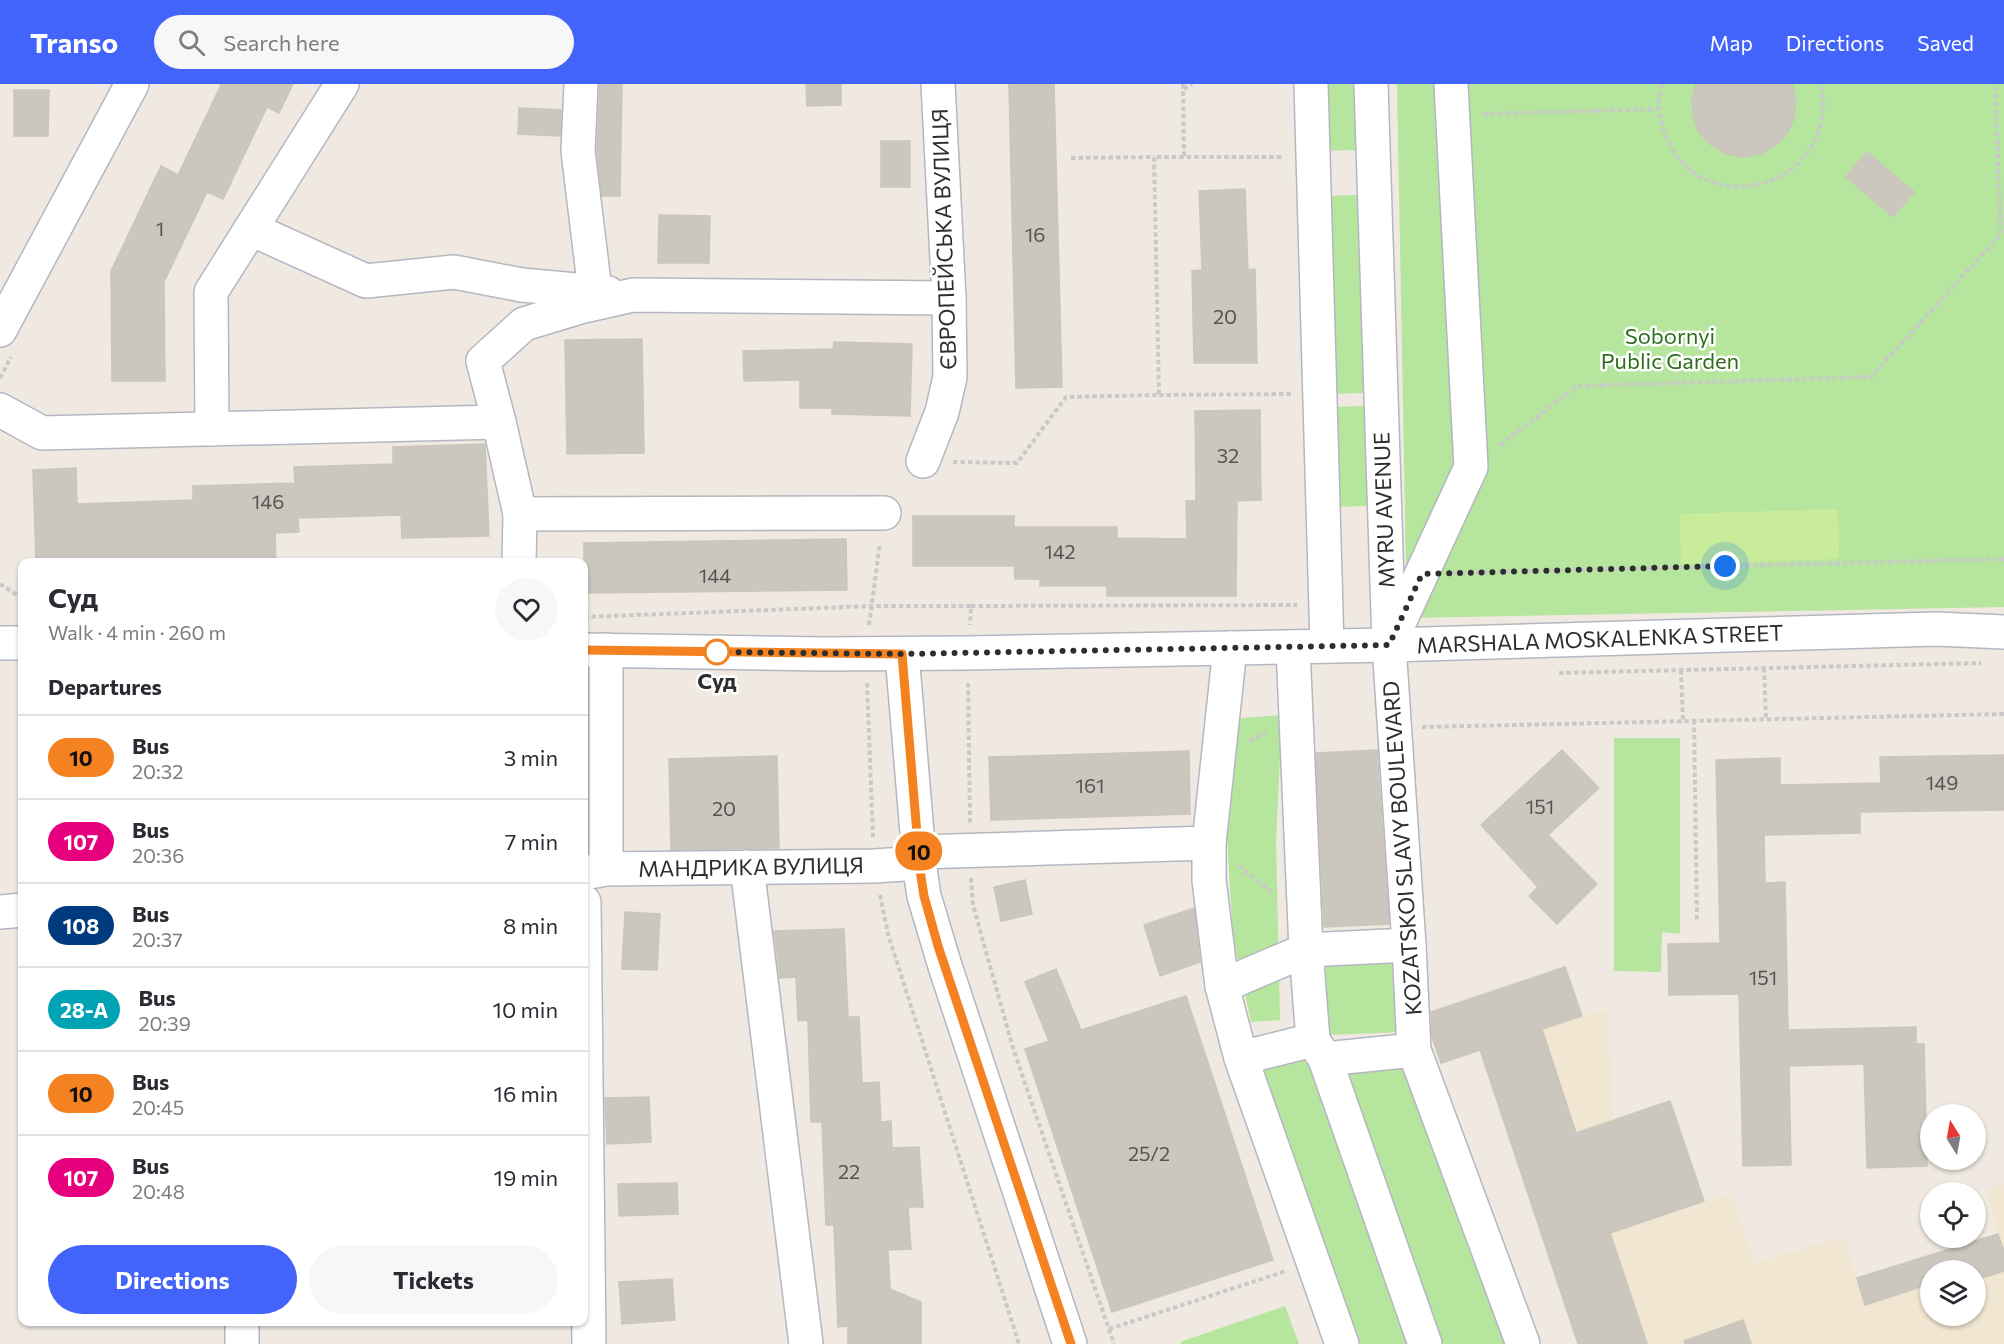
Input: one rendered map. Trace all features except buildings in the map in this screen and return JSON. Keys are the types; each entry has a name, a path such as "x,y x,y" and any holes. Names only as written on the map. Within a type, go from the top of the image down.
{"street":[{"path":"0,330 132,84"},
{"path":"212,429 211,292 342,84"},
{"path":"581,84 578,151 595,291"},
{"name":"ЄВРОПЕЙСЬКА ВУЛИЦЯ","path":"923,461 942,412 950,377 949,298 938,84"},
{"path":"1311,84 1327,646"},
{"name":"MYRU AVENUE","path":"1371,84 1389,645"},
{"name":"MYRU AVENUE","path":"1389,645 1471,467 1451,99"},
{"path":"251,229 366,281 454,272 522,285 633,295 949,298"},
{"path":"519,558 520,514 500,422 483,361 524,324 580,307 633,295"},
{"path":"0,410 42,433 500,422"},
{"path":"520,514 884,513"},
{"name":"MARSHALA MOSKALENKA STREET","path":"595,650 902,654 1389,645 1936,629 2004,632"},
{"path":"0,643 18,643"},
{"name":"KOZATSKOI SLAVY BOULEVARD","path":"1389,645 1414,1050 1523,1344"},
{"path":"1293,647 1306,950 1319,1050 1425,1344"},
{"path":"1230,648 1209,843 1209,880 1222,986 1240,1058 1341,1344"},
{"path":"595,650 595,871"},
{"path":"902,654 924,896 938,946 1071,1344"},
{"name":"МАНДРИКА ВУЛИЦЯ","path":"595,871 874,866 970,851 1209,843"},
{"path":"747,867 806,1344"},
{"path":"0,912 18,910"},
{"path":"1222,986 1306,950 1409,945"},
{"path":"1240,1058 1319,1050 1414,1050"},
{"path":"242,1326 242,1344"},
{"path":"588,1326 588,1344"}],"path":[{"path":"1185,157 1183,87 1192,84"},
{"path":"1662,84 1659,92 1659,120 1669,146 1687,168 1712,182 1739,187 1767,183 1792,170 1811,148 1822,122 1824,99 1821,84"},
{"path":"1471,467 1577,386 1871,377 2001,234 1995,84"},
{"path":"1451,99 1659,109"},
{"path":"1071,158 1313,156"},
{"path":"1154,157 1159,395"},
{"path":"923,461 1017,463 1066,397 1320,393"},
{"path":"884,513 866,653 874,866 888,934 1019,1344"},
{"path":"1422,574 2004,559"},
{"path":"0,584 18,595"},
{"path":"588,617 872,606 1326,605"},
{"path":"971,606 969,653 970,851 973,905 1013,1048 1114,1344"},
{"path":"1554,673 1992,663"},
{"path":"1764,668 1767,719"},
{"path":"1682,670 1683,721"},
{"path":"1394,727 2004,714"},
{"path":"1218,756 1296,717"},
{"path":"1694,720 1697,920"},
{"path":"1209,843 1305,917"},
{"path":"1109,1329 1313,1262"}],"shaded area":[{"path":"1565,967 1582,1016 1607,1010 1613,1120 1670,1101 1704,1201 1732,1195 1755,1263 1844,1236 1857,1278 1953,1248 1986,1248 1986,1238 1998,1234 1986,1188 2004,1184 2004,1344 1578,1344 1487,1071 1512,1063 1505,1042 1441,1063 1424,1014"}],"green space":[{"path":"1318,84 1356,84 1358,150 1320,151"},
{"name":"Sobornyi Public Garden","path":"1397,84 2004,84 2004,607 1407,618"},
{"path":"1359,195 1365,393 1327,394 1322,196"},
{"path":"1365,406 1368,506 1329,507 1326,407"},
{"path":"1838,509 1839,559 1681,564 1680,514"},
{"path":"1282,715 1276,842 1280,1020 1251,1022 1233,937 1227,838 1227,719"},
{"path":"1614,738 1680,738 1680,934 1662,932 1661,972 1614,971"},
{"path":"1401,953 1403,1032 1327,1035 1325,955"},
{"path":"1414,1050 1520,1344 1342,1344 1241,1058"},
{"path":"1285,1306 1299,1344 1181,1344 1180,1342"}],"bus line":[{"name":"10","path":"588,650 902,654 924,896 945,966 1071,1344"}],"place":[{"name":"Суд","path":"717,652"}],"route":[{"path":"717,652 902,654 1389,645 1422,574 1725,566"}]}
